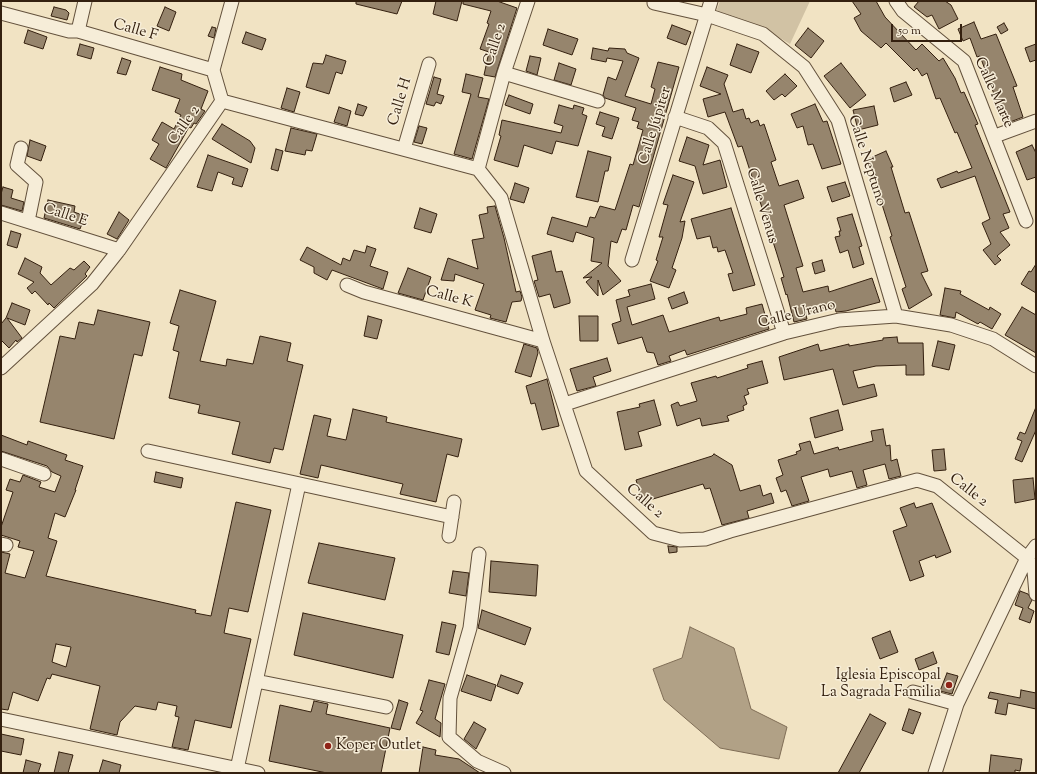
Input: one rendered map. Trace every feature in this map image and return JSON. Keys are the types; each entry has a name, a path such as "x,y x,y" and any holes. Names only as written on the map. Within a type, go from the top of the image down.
{"street":[{"path":"78,31 85,1"},
{"path":"222,101 213,70 232,1"},
{"name":"Calle 2","path":"478,169 504,73 528,1"},
{"name":"Calle Júpiter","path":"632,260 711,1"},
{"name":"Calle Marte","path":"896,1 903,11 964,61 995,136 1026,221"},
{"name":"Calle Neptuno","path":"650,2 707,15 763,34 804,67 838,120 896,316"},
{"name":"Calle F","path":"1,13 69,31 78,31 213,70"},
{"name":"Calle H","path":"404,149 429,64"},
{"path":"504,73 598,101"},
{"name":"Calle 2","path":"1,368 92,284 119,250 222,101 478,169 501,198 544,341 586,471 653,533 680,540 705,539 917,480 937,486 1027,558"},
{"name":"Calle Venus","path":"675,117 708,128 724,143 784,333"},
{"path":"995,136 1036,121"},
{"path":"21,148 18,165 36,182 28,221"},
{"name":"Calle E","path":"1,214 119,250"},
{"name":"Calle K","path":"347,285 370,294 544,341"},
{"name":"Calle Urano","path":"565,404 784,333 839,320 896,316 951,324 992,340 1036,366"},
{"path":"148,450 452,517"},
{"path":"1,459 44,474"},
{"path":"237,769 299,484"},
{"path":"449,536 454,502"},
{"path":"934,773 957,704 1027,558 1036,546"},
{"path":"479,554 470,628 450,698 449,737 477,761 504,773"},
{"path":"1027,558 1034,571 1036,594"},
{"path":"256,681 386,706"},
{"path":"913,692 957,704"},
{"path":"1,719 258,773"}],"shaded area":[{"path":"720,1 810,1 790,44 773,34 718,13 717,9"},
{"path":"690,627 734,648 751,709 787,727 779,759 720,748 664,700 653,669 682,658"}],"building":[{"path":"356,1 402,1 397,14 356,4"},
{"path":"436,1 462,1 457,21 433,14"},
{"path":"463,1 497,1 517,8 495,77 484,75 489,52 480,49 489,24 487,23 491,11 463,4"},
{"path":"852,1 876,1 885,17 916,50 922,44 939,61 943,58 955,78 961,93 964,92 978,124 975,125 1010,212 1003,214 1009,228 1000,232 1010,245 997,256 1001,260 995,265 983,250 991,244 982,223 990,219 975,176 941,188 937,179 957,171 958,173 972,168 957,132 955,133 940,98 936,99 927,73 922,76 917,68 914,71 886,43 881,48 861,31 854,18 861,14"},
{"path":"919,1 945,1 951,5 958,19 939,29 932,15 927,17 914,7"},
{"path":"54,7 66,10 69,13 67,20 51,16"},
{"path":"165,7 176,12 169,31 157,26"},
{"path":"974,22 981,39 996,34 1017,86 1013,87 1023,117 1005,124 980,56 977,57 970,38 963,41 958,29"},
{"path":"1004,23 1008,30 1001,34 997,27"},
{"path":"672,25 691,32 686,45 667,38"},
{"path":"212,27 216,28 214,38 208,36"},
{"path":"808,28 824,41 811,58 795,45"},
{"path":"548,29 578,39 572,55 543,45"},
{"path":"28,30 47,37 43,49 24,43"},
{"path":"246,32 266,39 262,50 242,43"},
{"path":"80,44 94,48 91,59 77,55"},
{"path":"737,44 759,52 751,73 730,65"},
{"path":"1036,44 1036,60 1030,62 1025,48"},
{"path":"593,48 608,51 609,48 625,49 627,53 639,58 625,96 651,104 655,89 651,87 658,62 679,67 639,207 633,205 626,230 622,229 617,243 611,241 608,266 621,281 603,295 598,280 598,296 586,282 592,277 583,278 602,263 591,261 594,238 576,232 573,242 547,234 552,217 587,227 590,217 595,218 600,206 615,210 630,164 633,165 643,130 637,128 639,122 632,120 636,108 605,98 603,95 608,77 616,80 623,61 607,58 606,62 591,59"},
{"path":"326,55 346,61 342,74 336,72 329,94 306,87 313,63 323,64"},
{"path":"530,56 541,58 537,75 526,71"},
{"path":"122,58 131,61 126,75 117,73"},
{"path":"559,63 576,69 571,85 554,80"},
{"path":"841,63 866,95 850,108 824,76"},
{"path":"160,67 182,74 181,80 208,91 201,109 205,111 196,124 194,123 191,128 189,127 166,168 150,159 159,144 152,140 162,122 174,129 181,115 175,112 180,99 152,90"},
{"path":"707,67 728,75 724,84 733,112 743,109 746,119 749,118 751,123 758,120 760,126 764,124 776,160 771,162 779,186 798,180 804,198 784,205 803,266 796,268 803,292 828,286 829,292 872,278 880,302 846,311 836,312 835,308 806,315 807,319 794,322 787,294 786,295 781,278 784,277 742,146 738,147 725,112 708,117 703,99 721,94 700,86"},
{"path":"466,74 483,78 478,97 489,99 472,159 454,154 471,94 462,92"},
{"path":"785,74 797,86 785,97 782,94 774,100 766,91"},
{"path":"434,77 441,79 437,94 444,96 441,104 436,102 434,106 426,104"},
{"path":"906,82 912,95 894,102 890,88"},
{"path":"287,88 300,92 294,112 281,108"},
{"path":"509,95 533,104 530,114 505,105"},
{"path":"358,104 367,107 363,116 355,114"},
{"path":"815,104 823,122 827,121 841,164 822,169 813,144 808,145 803,126 797,128 791,114"},
{"path":"559,105 573,109 574,105 584,108 582,114 587,116 578,146 556,141 552,154 524,145 518,167 494,160 501,136 499,135 502,120 561,133 563,126 554,123"},
{"path":"874,106 878,125 858,130 853,110"},
{"path":"339,107 351,111 347,126 334,122"},
{"path":"600,112 619,118 612,139 602,136 605,127 596,124"},
{"path":"222,124 250,141 255,148 251,163 212,139"},
{"path":"419,126 427,128 422,144 414,142"},
{"path":"291,128 317,134 312,151 306,150 305,155 285,151"},
{"path":"687,137 709,145 703,165 720,160 727,187 703,194 695,166 679,161"},
{"path":"30,140 46,146 41,161 27,156"},
{"path":"1032,145 1036,153 1036,177 1027,180 1016,152"},
{"path":"276,149 283,151 278,171 271,169"},
{"path":"588,151 611,157 608,171 605,171 598,202 576,197"},
{"path":"886,151 893,167 891,167 905,213 909,212 928,271 921,273 932,295 909,309 902,289 906,287 874,179 877,178 868,159"},
{"path":"208,155 248,169 242,187 232,184 234,178 218,172 212,191 197,187"},
{"path":"673,175 694,182 680,222 685,221 682,238 672,268 676,270 669,288 650,281 658,261 656,260 663,237 659,237 668,205 663,204"},
{"path":"845,182 850,196 832,202 827,187"},
{"path":"515,183 529,188 524,203 510,199"},
{"path":"3,187 13,190 11,198 24,202 22,211 1,205 1,194"},
{"path":"48,200 75,206 74,212 85,216 80,229 44,218"},
{"path":"495,206 516,292 520,291 522,297 521,301 512,302 506,322 490,318 491,315 475,310 484,284 455,274 454,281 441,280 448,258 478,269 472,240 484,238 479,215 488,213 487,207"},
{"path":"420,208 437,214 431,233 414,228"},
{"path":"731,208 755,285 733,291 728,274 733,273 725,250 718,252 717,247 713,248 710,236 697,239 691,219"},
{"path":"119,212 129,220 117,239 107,234"},
{"path":"852,214 862,246 859,247 864,264 853,268 848,250 840,253 835,237 840,236 839,231 841,231 837,218"},
{"path":"11,231 21,234 17,248 7,245"},
{"path":"367,246 376,249 370,266 388,272 383,289 332,270 327,280 314,273 314,267 300,260 307,247 341,265 343,258 350,261 354,250 365,253"},
{"path":"551,251 556,272 562,271 570,300 570,303 554,308 550,294 539,297 534,281 538,280 532,256"},
{"path":"25,258 42,267 40,273 51,285 70,268 74,270 84,261 90,267 85,274 87,276 54,308 49,303 48,305 35,291 32,294 27,288 34,282 18,274"},
{"path":"822,260 825,271 815,274 812,263"},
{"path":"1036,264 1036,293 1021,284 1029,271 1031,272"},
{"path":"408,268 431,277 423,300 398,293"},
{"path":"651,284 655,299 627,307 632,325 663,315 669,332 719,317 720,321 747,314 746,308 762,304 769,329 687,355 685,350 669,356 671,361 658,365 654,353 647,352 642,337 618,344 612,324 621,321 616,300 630,296 628,290"},
{"path":"945,288 961,291 960,294 989,310 990,307 1001,314 992,329 980,322 978,324 956,312 955,318 940,315"},
{"path":"180,290 216,301 200,361 226,366 227,359 253,364 260,336 291,343 287,361 303,365 283,450 274,448 270,463 232,454 240,422 198,413 200,405 169,398 179,352 173,350 179,326 170,323"},
{"path":"684,292 688,303 672,309 668,298"},
{"path":"12,303 30,310 25,325 7,318 22,338 17,342 16,340 9,348 1,340 1,324 6,318"},
{"path":"1022,307 1036,315 1036,353 1005,335"},
{"path":"98,310 150,322 142,356 134,354 114,439 40,422 60,336 75,339 79,322 94,325"},
{"path":"368,316 382,320 377,339 364,336"},
{"path":"579,316 598,316 598,341 580,341"},
{"path":"897,337 898,343 923,343 924,375 906,375 906,365 876,366 853,371 858,388 874,384 877,396 843,405 833,369 784,380 779,357 818,344 820,351 849,344 849,346 883,340 883,338"},
{"path":"938,341 955,345 949,370 932,366"},
{"path":"524,344 537,348 538,353 531,377 515,372"},
{"path":"607,358 611,371 593,377 596,386 577,391 570,369"},
{"path":"762,361 768,383 747,389 749,394 744,396 747,404 743,406 744,410 727,416 729,421 702,426 700,418 677,426 671,405 678,402 680,406 697,401 691,383 716,376 717,378 748,368 747,365"},
{"path":"547,379 559,426 542,430 535,403 531,404 526,386"},
{"path":"654,400 661,425 638,432 642,446 625,450 617,412 640,407 639,404"},
{"path":"1036,407 1036,430 1022,462 1015,459 1022,441 1017,439 1020,432 1025,434"},
{"path":"353,409 387,417 386,422 462,439 458,457 447,454 436,502 400,494 403,484 321,465 318,478 300,474 314,415 331,419 327,436 346,440"},
{"path":"838,410 843,430 815,438 810,418"},
{"path":"883,429 886,446 890,445 891,461 897,459 901,476 889,479 885,464 863,470 867,485 857,488 852,471 830,477 828,469 801,477 809,501 792,506 786,490 781,492 776,478 783,475 778,460 797,454 796,452 801,450 799,444 810,441 814,454 838,447 839,450 873,441 871,431"},
{"path":"1,435 27,445 28,441 67,455 65,460 83,466 76,490 65,517 55,513 48,538 57,541 46,576 196,610 195,613 211,616 236,502 271,510 248,612 229,608 224,633 251,639 231,728 195,720 188,750 172,747 179,717 175,716 177,706 158,702 156,710 135,706 120,722 117,735 90,729 100,686 52,674 50,679 47,678 38,701 13,692 8,710 1,709 1,552 10,554 5,573 25,578 34,551 18,547 20,541 1,535 1,527 13,492 6,490 10,479 20,482 23,475 41,482 39,487 55,492 61,476 52,472 47,466 1,451","holes":["56,644 71,647 66,667 52,662"]},
{"path":"944,449 946,470 934,471 932,450"},
{"path":"714,454 732,465 740,491 760,485 763,496 771,493 774,503 747,511 749,518 722,525 710,488 705,489 703,484 643,502 636,480 712,456"},
{"path":"156,472 183,478 181,488 154,482"},
{"path":"1033,478 1035,499 1015,503 1013,480"},
{"path":"914,503 916,508 932,503 951,552 936,558 935,555 919,561 924,576 910,581 893,531 907,526 900,508"},
{"path":"319,543 395,558 385,600 308,583"},
{"path":"668,546 677,547 677,552 669,553"},
{"path":"491,561 538,565 536,596 489,592"},
{"path":"453,571 469,573 466,596 449,593"},
{"path":"1020,591 1028,594 1032,600 1028,608 1034,611 1030,623 1019,619 1023,608 1015,605"},
{"path":"482,610 531,628 525,645 478,628"},
{"path":"303,613 403,635 393,678 294,655"},
{"path":"442,622 456,625 449,655 436,652"},
{"path":"890,631 898,652 880,659 872,638"},
{"path":"933,652 937,663 919,670 915,659"},
{"name":"Iglesia Episcopal La Sagrada Familia","path":"947,673 958,676 952,694 940,691"},
{"path":"467,675 496,685 491,701 461,691"},
{"path":"501,675 523,683 518,694 497,686"},
{"path":"429,680 445,684 435,719 441,723 440,737 416,723 423,711 420,710"},
{"path":"1021,690 1036,693 1036,709 1008,703 1006,715 995,713 998,700 988,698 990,692 1020,698"},
{"path":"399,700 408,703 400,730 391,728"},
{"path":"314,701 328,704 326,714 390,728 381,773 327,773 269,761 280,705 311,712"},
{"path":"909,709 921,713 913,734 902,730"},
{"path":"870,714 886,723 859,773 838,773"},
{"path":"474,722 486,729 476,749 464,739"},
{"path":"1,734 24,739 21,755 1,751"},
{"path":"423,747 436,750 435,755 459,759 480,773 419,773"},
{"path":"59,752 73,755 68,773 54,773"},
{"path":"991,755 1022,759 1020,771 1015,770 1015,773 989,773"},
{"path":"26,760 41,764 38,773 23,773"},
{"path":"103,760 121,765 119,773 99,773"}],"place":[{"name":"Iglesia Episcopal La Sagrada Familia","path":"949,685"},
{"name":"Koper Outlet","path":"328,746"}]}
